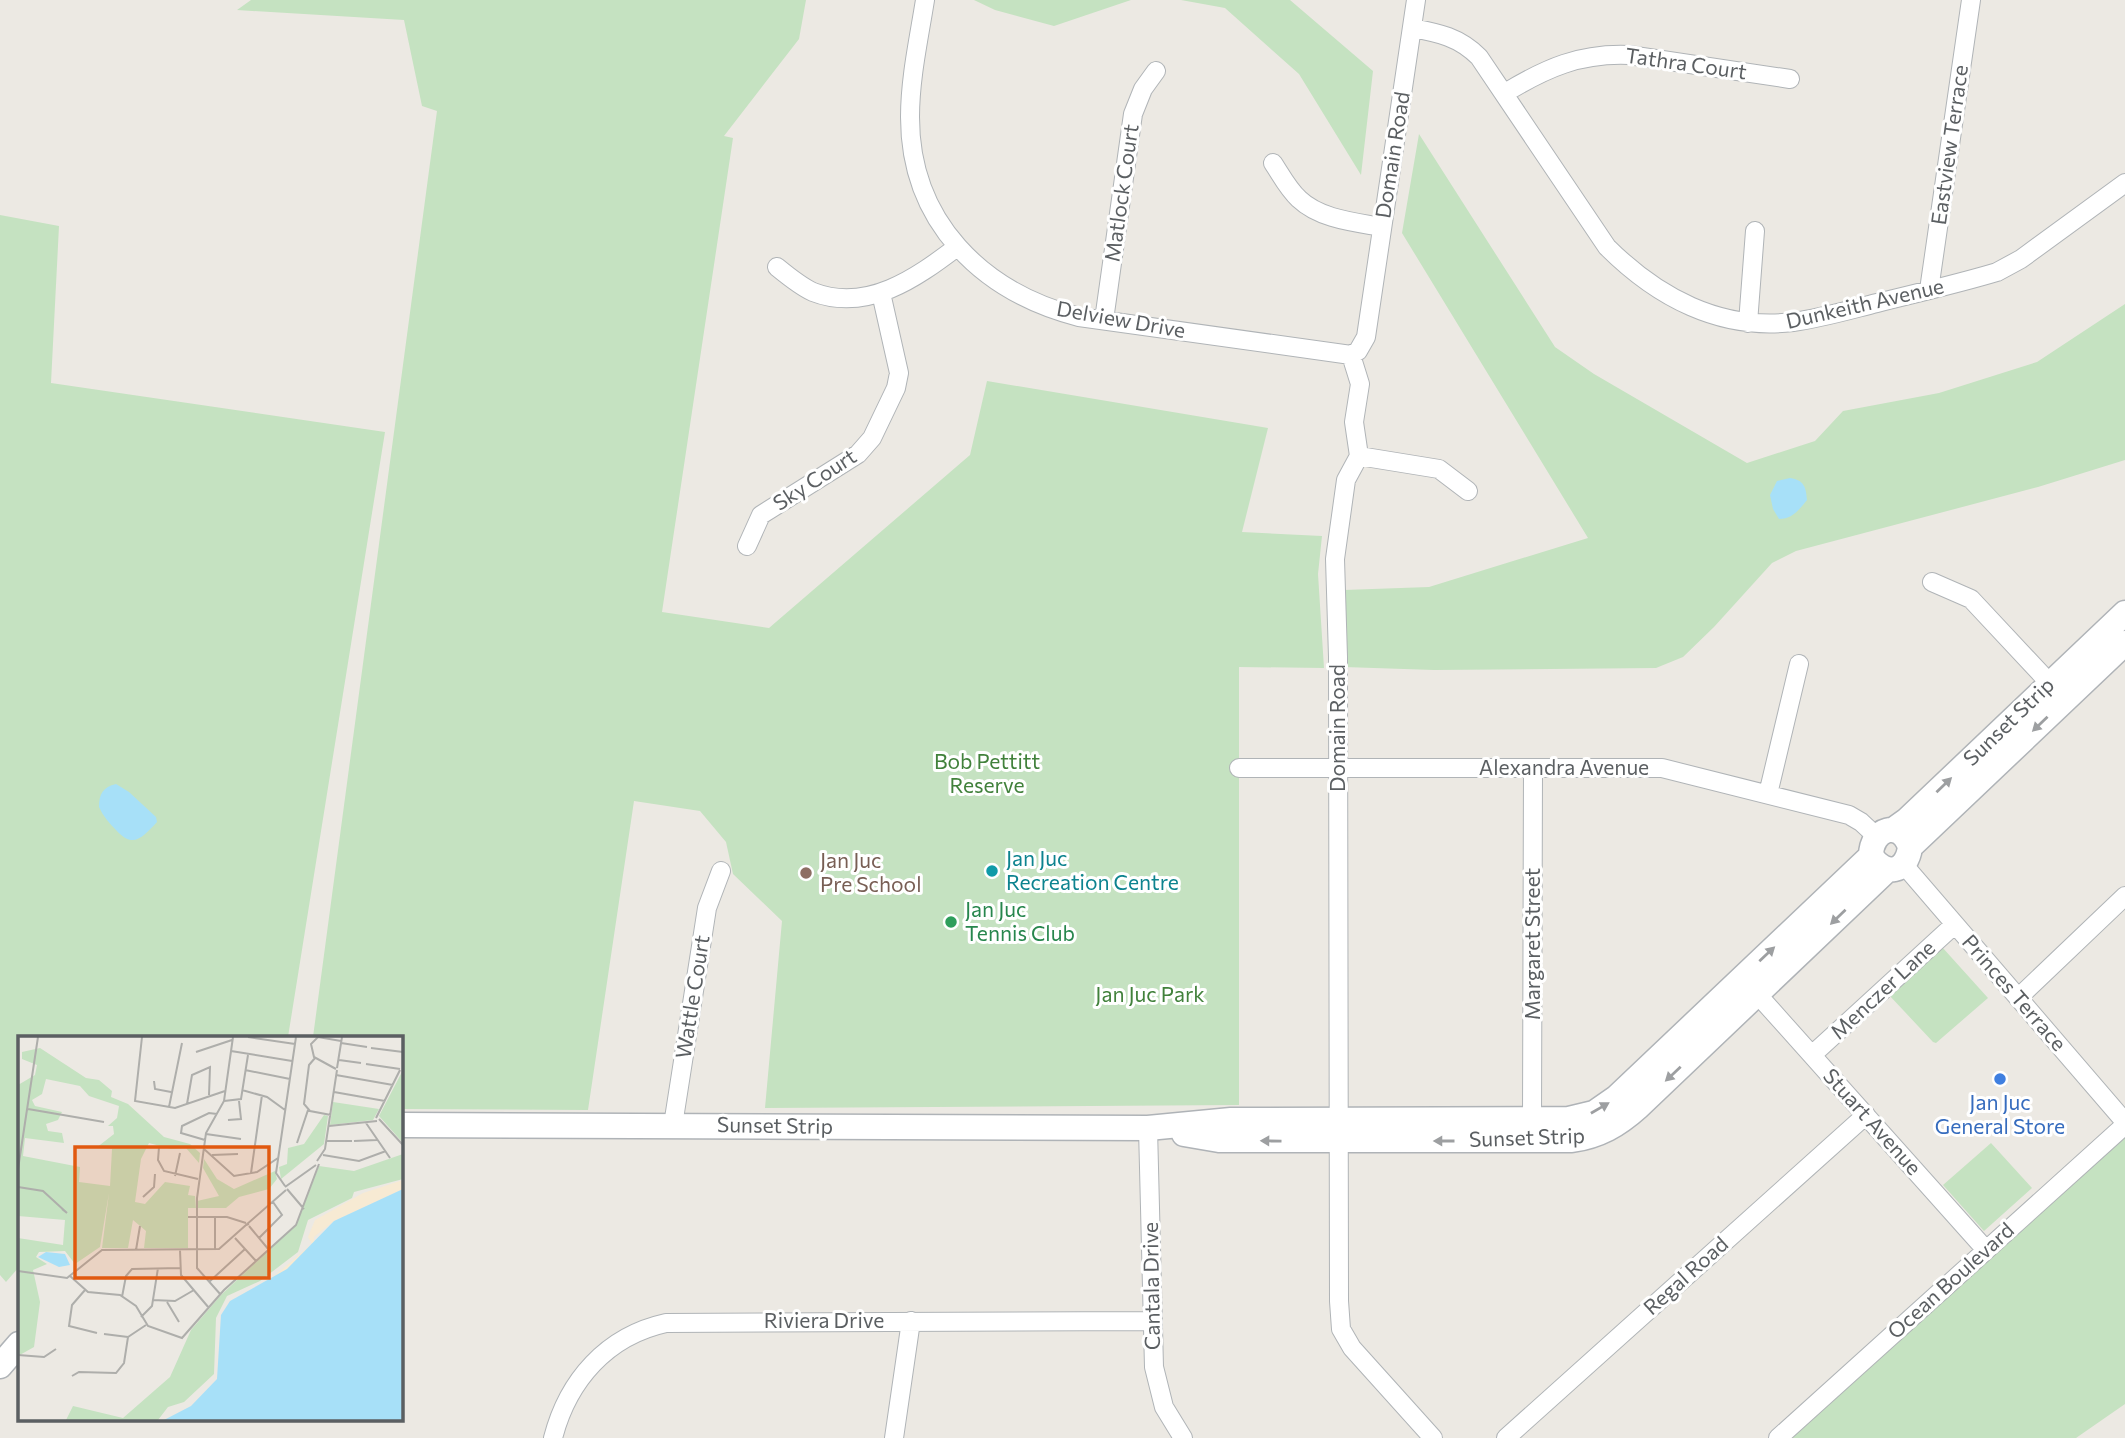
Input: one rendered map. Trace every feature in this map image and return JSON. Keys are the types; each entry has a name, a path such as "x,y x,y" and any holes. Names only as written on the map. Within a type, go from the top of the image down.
{"street":[{"name":"Delview Drive","path":"925,0 910,98 912,144 924,188 933,209 957,247 987,274 1018,295 1059,311 1104,320 1351,355"},
{"name":"Domain Road","path":"1351,355 1366,337 1416,0"},
{"name":"Eastview Terrace","path":"1929,290 1971,0"},
{"name":"Dunkeith Avenue","path":"1412,28 1441,33 1468,47 1479,57 1607,247 1642,279 1677,301 1721,317 1748,323 1794,322 1981,277 2009,267 2125,183"},
{"name":"Tathra Court","path":"1505,93 1539,72 1575,60 1612,54 1790,79"},
{"name":"Matlock Court","path":"1104,320 1133,114 1143,89 1156,71"},
{"path":"1273,163 1292,191 1315,210 1345,221 1382,227"},
{"path":"1748,323 1755,231"},
{"path":"777,267 803,287 829,296 846,297 881,293 911,281 957,247"},
{"name":"Sky Court","path":"747,546 761,515 858,454 872,438 896,388 899,373 881,293"},
{"path":"1351,355 1360,384 1354,422 1359,456 1439,469 1468,491"},
{"name":"Domain Road","path":"1359,456 1346,480 1335,559 1338,657 1341,1329 1352,1348 1433,1438"},
{"path":"1932,582 1971,599 2057,692"},
{"name":"Sunset Strip","path":"1339,1130 1583,1116 1606,1106 1890,851 2057,692 2125,613"},
{"name":"Sunset Strip","path":"2057,692 2125,643"},
{"path":"1768,794 1799,664"},
{"name":"Alexandra Avenue","path":"1239,768 1662,768 1849,816 1861,822 1890,851"},
{"name":"Margaret Street","path":"1532,1120 1533,768"},
{"name":"Sunset Strip","path":"402,1125 1148,1128 1231,1120 1339,1130 1572,1140 1597,1135 1630,1114 1758,995 1890,851"},
{"name":"Princes Terrace","path":"1890,851 2125,1123"},
{"name":"Wattle Court","path":"673,1125 706,908 720,871"},
{"path":"2018,998 2125,895"},
{"name":"Menczer Lane","path":"1812,1055 1954,925"},
{"name":"Stuart Avenue","path":"1758,995 1986,1250"},
{"name":"Regal Road","path":"1506,1438 1866,1115"},
{"name":"Ocean Boulevard","path":"1777,1438 2125,1123"},
{"name":"Cantala Drive","path":"1148,1128 1154,1367 1157,1388 1164,1407 1183,1438"},
{"path":"894,1438 911,1321"},
{"name":"Riviera Drive","path":"553,1438 566,1401 591,1365 618,1342 649,1327 686,1322 1152,1321"},
{"path":"0,1366 18,1345"}],"green space":[{"path":"251,0 806,0 799,39 724,136 733,138 662,612 769,628 970,455 987,381 1268,428 1242,532 1322,536 1318,574 1324,668 1239,667 1239,1105 765,1108 782,921 733,874 726,842 700,811 634,801 588,1110 402,1109 402,1036 313,1036 437,111 422,106 404,20 237,10"},
{"path":"974,0 1131,0 1054,26 995,10"},
{"path":"1181,0 1290,0 1373,71 1361,175 1299,74 1225,8"},
{"path":"1419,134 1555,347 1594,374 1747,463 1815,441 1843,411 1939,393 2037,362 2125,304 2125,460 2038,487 1796,551 1772,563 1683,657 1656,668 1434,670 1344,667 1344,590 1429,587 1588,538 1402,233"},
{"path":"0,215 59,226 51,383 385,432 288,1036 18,1036 18,1268 6,1282 0,1275"},
{"path":"1942,947 1988,998 1936,1043 1889,995"},
{"path":"2125,1125 2125,1404 2076,1438 1778,1438"},
{"path":"1991,1143 2032,1188 1984,1231 1943,1185"}],"water":[{"path":"1790,478 1803,485 1807,500 1791,516 1779,519 1773,509 1770,495 1777,481"},
{"path":"116,784 129,792 156,817 157,822 142,837 132,840 122,836 99,807 103,792"}],"place":[{"name":"Jan Juc Recreation Centre","path":"992,871"},
{"name":"Jan Juc Pre School","path":"806,873"},
{"name":"Jan Juc Tennis Club","path":"951,922"},
{"name":"Jan Juc General Store","path":"2000,1079"}],"park label":[{"name":"Bob Pettitt Reserve","path":"987,774"},
{"name":"Jan Juc Park","path":"1150,995"}]}
